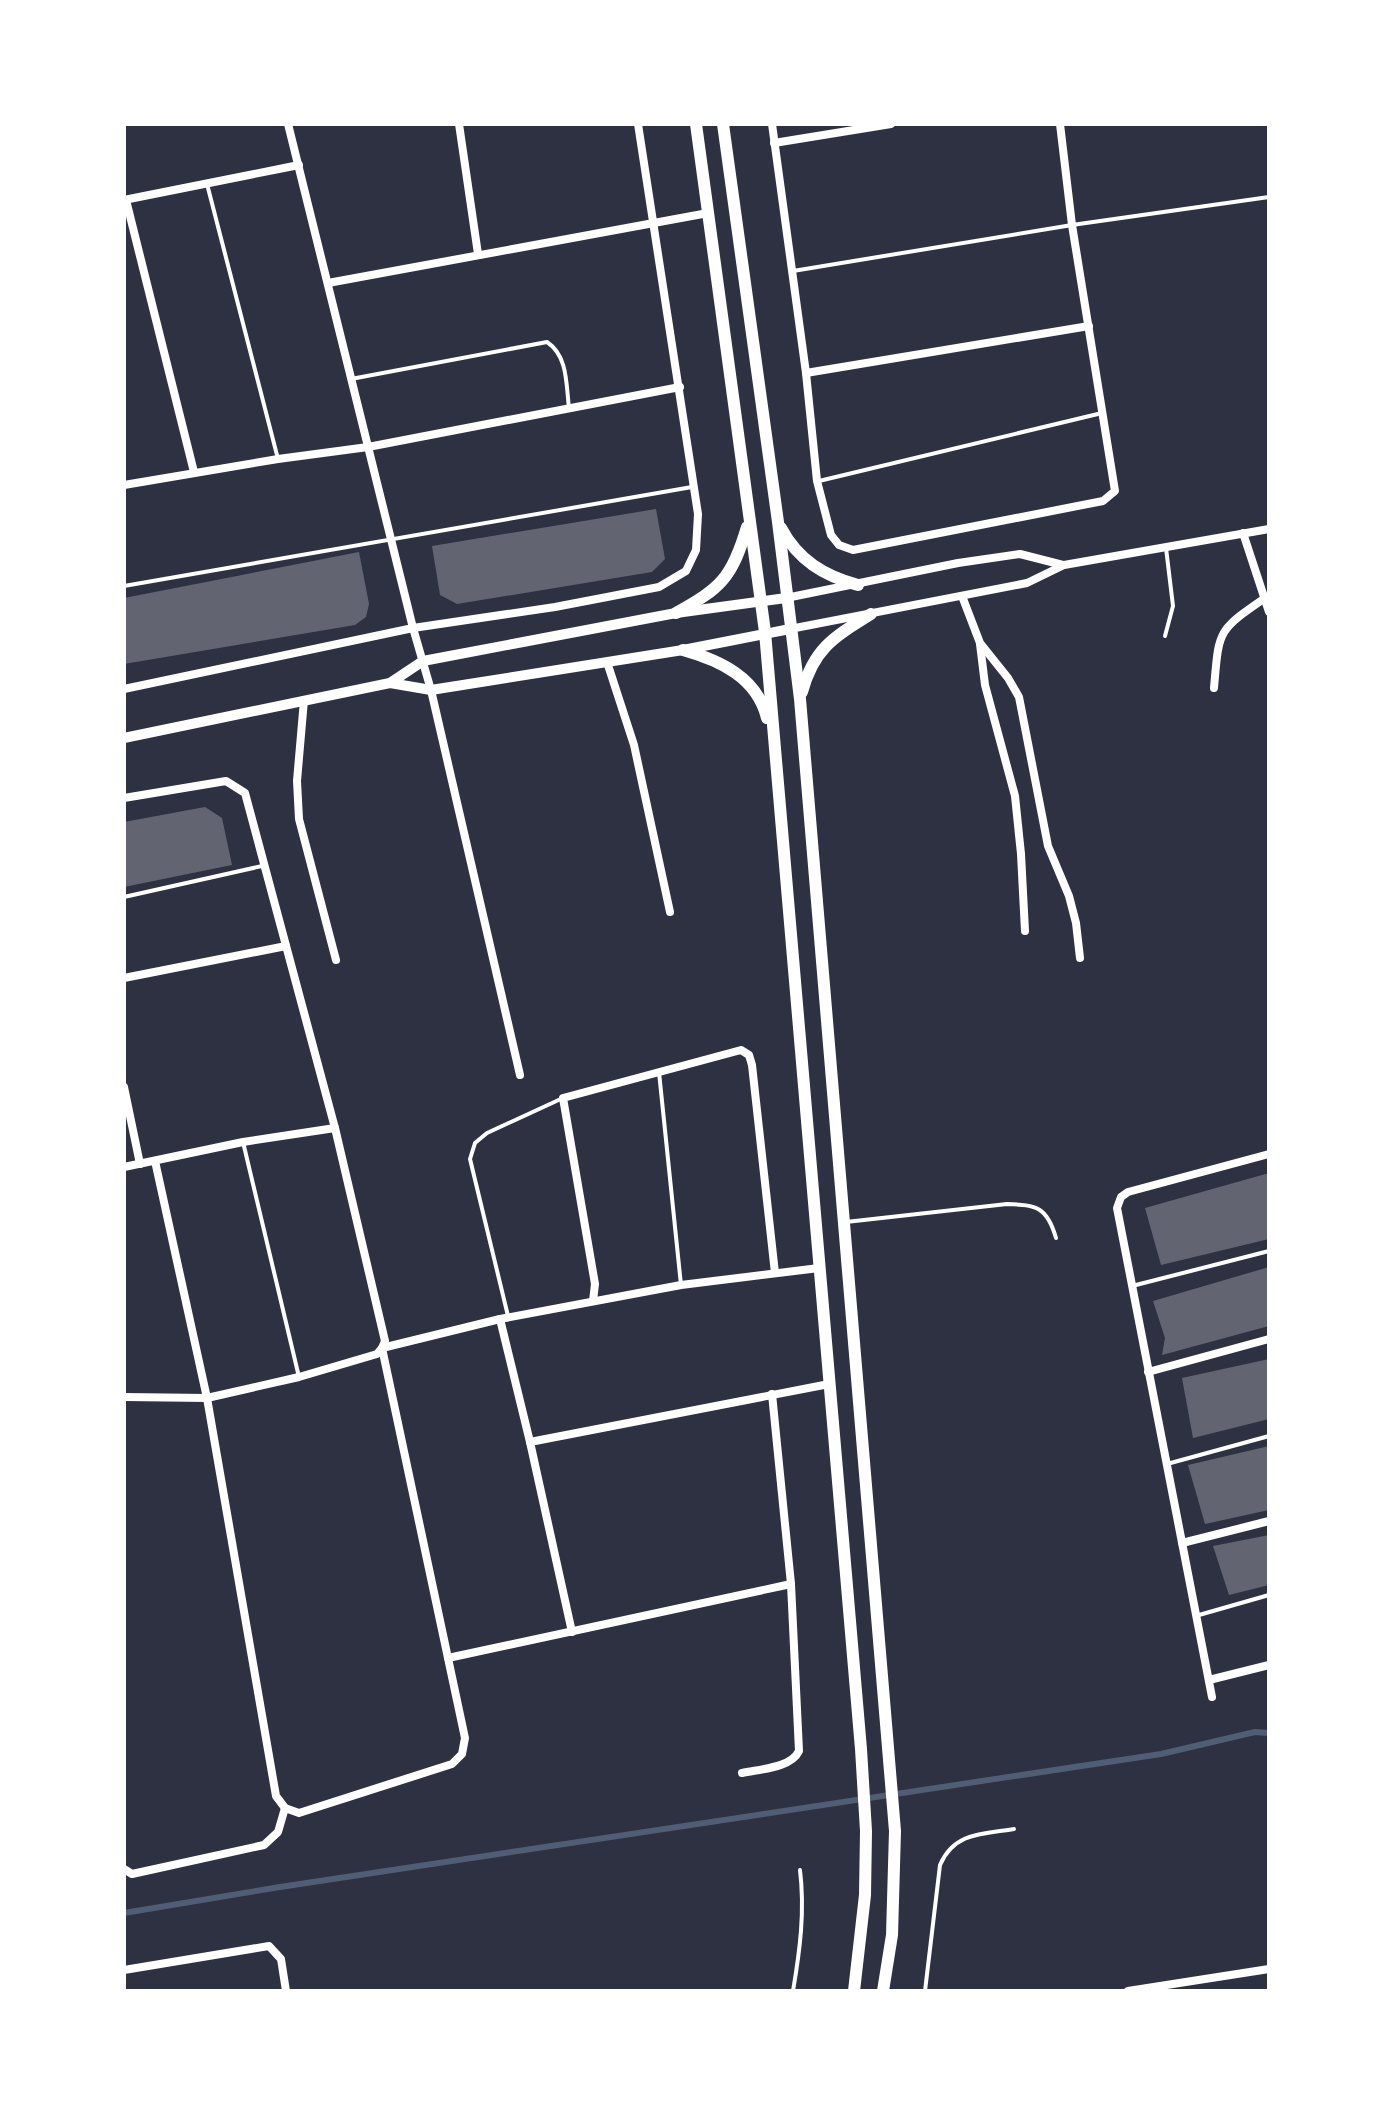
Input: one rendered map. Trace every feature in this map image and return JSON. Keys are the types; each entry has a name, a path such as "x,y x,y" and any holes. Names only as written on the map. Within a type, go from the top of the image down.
{"main road":[{"path":"696,124 765,632 861,1749 866,1831 865,1895 854,1991"},
{"path":"723,124 800,699 895,1831 892,1935 883,1991"},
{"path":"676,613 712,593 737,560 748,521"},
{"path":"778,522 788,541 802,557 838,580 858,585"},
{"path":"800,699 809,668 825,646 871,614"},
{"path":"683,650 717,659 745,680 765,709 773,744"}],"street":[{"path":"288,124 431,690 520,1075"},
{"path":"459,124 478,254"},
{"path":"124,689 413,628 555,607 659,587 686,571 696,550 698,514 638,124"},
{"path":"772,124 806,373 817,481 831,535 839,545 853,550 1103,501 1115,491 1072,225 1060,124"},
{"path":"774,143 891,124"},
{"path":"194,472 125,200 299,165"},
{"path":"328,283 651,221 708,213"},
{"path":"806,373 1089,326"},
{"path":"124,485 368,447 680,387"},
{"path":"124,738 390,683 431,690 683,650 1027,583 1064,565 1269,529"},
{"path":"1243,533 1269,612"},
{"path":"390,683 423,661 676,613 858,585 958,563 1020,554 1064,565"},
{"path":"962,596 980,643 987,696 1015,796 1025,931"},
{"path":"1214,688 1221,635 1234,619 1265,598"},
{"path":"980,643 1019,697 1048,846 1069,896 1080,958"},
{"path":"607,662 634,745 670,912"},
{"path":"304,700 297,781 299,819 336,960"},
{"path":"124,798 226,781 245,793 335,1128 385,1341 377,1354 299,1377 207,1398 124,1397"},
{"path":"124,978 286,946"},
{"path":"593,1301 595,1284 563,1098 741,1050 749,1055 752,1065 775,1273"},
{"path":"124,1087 140,1164"},
{"path":"124,1167 243,1142 335,1128"},
{"path":"1212,1697 1117,1208 1121,1197 1128,1192 1269,1154"},
{"path":"155,1161 207,1398 276,1796 285,1808 299,1813 452,1764 462,1754 465,1738 382,1348"},
{"path":"382,1348 504,1318 593,1301 681,1285 819,1268"},
{"path":"504,1318 572,1632"},
{"path":"1148,1372 1269,1339"},
{"path":"530,1442 829,1384"},
{"path":"742,1773 788,1762 796,1758 799,1751 791,1584 772,1394"},
{"path":"1182,1543 1269,1521"},
{"path":"448,1658 791,1584"},
{"path":"1209,1680 1269,1665"},
{"path":"124,1869 132,1874 264,1845 278,1832 285,1808"},
{"path":"124,1970 269,1946 281,1959 286,1991"},
{"path":"1128,1991 1269,1969"}],"lane":[{"path":"207,184 278,459"},
{"path":"792,271 1072,225 1269,197"},
{"path":"351,379 547,342 557,349 562,359 569,408"},
{"path":"817,481 1104,413"},
{"path":"124,586 694,487"},
{"path":"1165,636 1173,606 1166,548"},
{"path":"124,897 265,865"},
{"path":"659,1072 681,1285"},
{"path":"504,1318 470,1159 475,1143 487,1133 563,1098"},
{"path":"243,1142 299,1377"},
{"path":"844,1223 1007,1204 1032,1205 1044,1212 1056,1238"},
{"path":"1131,1286 1269,1251"},
{"path":"1166,1464 1269,1436"},
{"path":"1196,1616 1269,1595"},
{"path":"925,1991 940,1865 946,1852 955,1843 970,1836 1014,1829"},
{"path":"793,1991 801,1942 803,1893 800,1870"}],"building":[{"path":"656,509 665,559 652,572 457,604 440,595 432,546"},
{"path":"359,552 369,604 366,617 355,625 124,664 124,598"},
{"path":"205,807 222,818 232,865 124,887 124,822"},
{"path":"1269,1173 1269,1239 1161,1265 1145,1208"},
{"path":"1269,1267 1269,1326 1162,1355 1165,1338 1153,1301"},
{"path":"1269,1359 1269,1419 1193,1438 1182,1378"},
{"path":"1269,1446 1269,1510 1205,1524 1188,1465"},
{"path":"1269,1535 1269,1585 1229,1595 1213,1546"}],"waterway":[{"path":"124,1913 1161,1754 1255,1732 1269,1733"}]}
